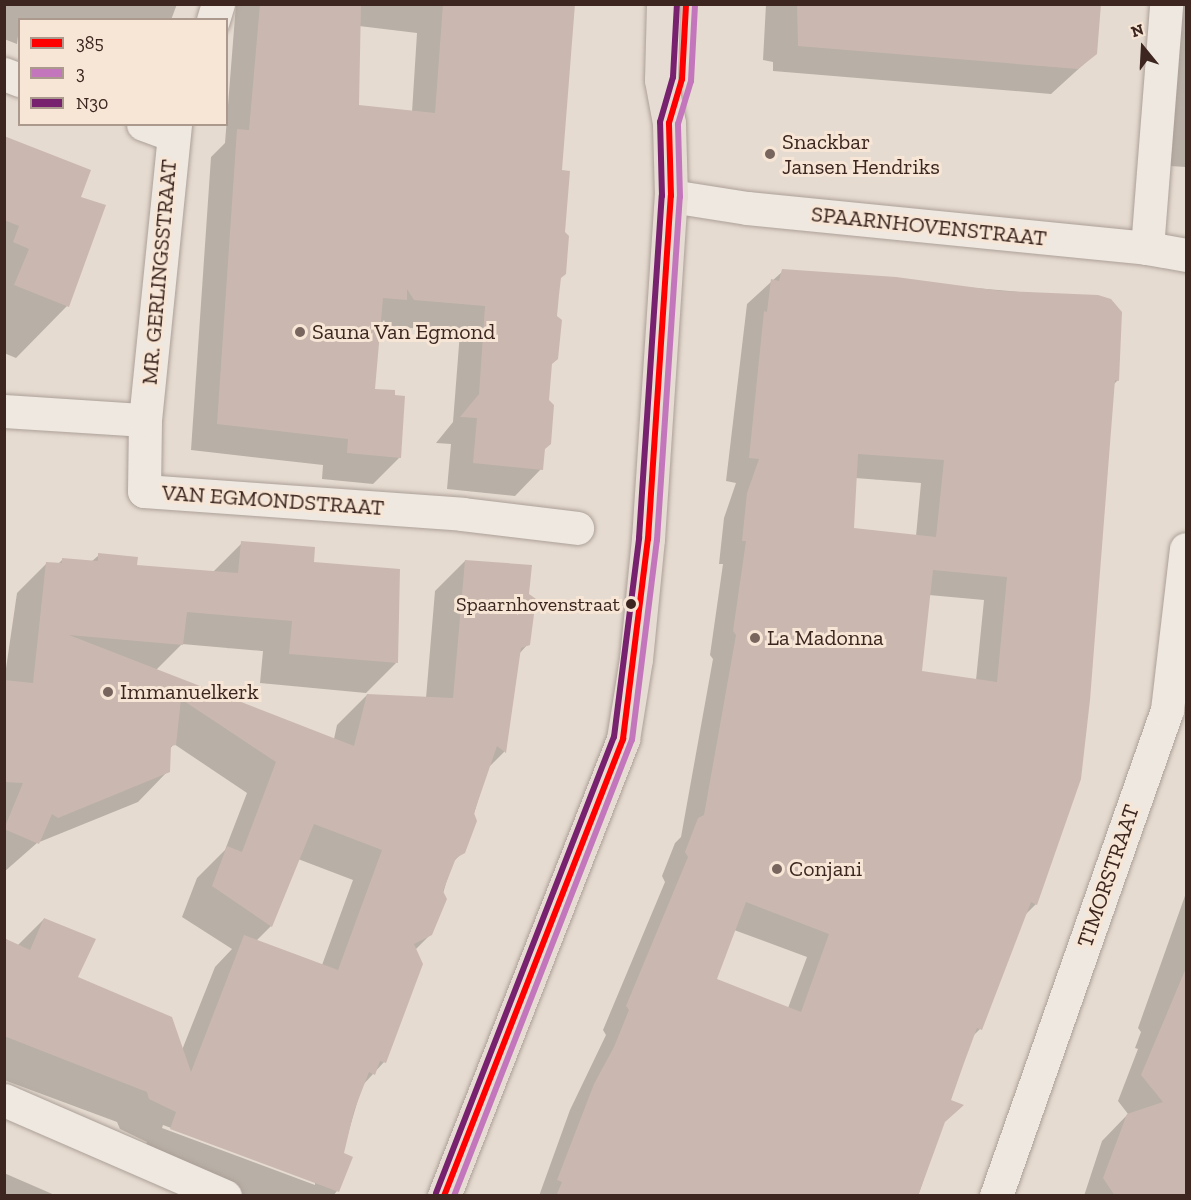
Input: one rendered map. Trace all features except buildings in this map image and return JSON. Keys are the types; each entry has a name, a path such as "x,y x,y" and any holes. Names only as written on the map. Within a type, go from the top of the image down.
{"main road":[{"path":"444,1196 623,739 636,660 648,539 671,196 669,123 661,80 663,4"},
{"path":"669,123 682,80 686,4"}],"street":[{"path":"1147,248 1166,4"},
{"name":"MR. GERLINGSSTRAAT","path":"145,420 163,128"},
{"name":"SPAARNHOVENSTRAAT","path":"671,196 747,208 1147,248 1186,255"},
{"path":"4,411 145,420"},
{"name":"VAN EGMONDSTRAAT","path":"145,420 144,491 462,514 577,528"},
{"name":"TIMORSTRAAT","path":"996,1196 1177,714 1186,549"},
{"path":"4,1100 225,1196"}],"transit line":[{"name":"N30","path":"436,1193 614,737 639,538 662,196 660,122 673,77 677,4"},
{"name":"385","path":"444,1196 623,739 648,539 671,196 669,123 682,79 686,4"},
{"name":"3","path":"454,1196 632,740 657,540 680,197 678,124 691,81 695,4"}],"place":[{"name":"Snackbar Jansen Hendriks","path":"770,154"},
{"name":"Sauna Van Egmond","path":"300,332"},
{"name":"Spaarnhovenstraat","path":"631,604"},
{"name":"La Madonna","path":"755,638"},
{"name":"Immanuelkerk","path":"108,692"},
{"name":"Conjani","path":"777,869"}]}
